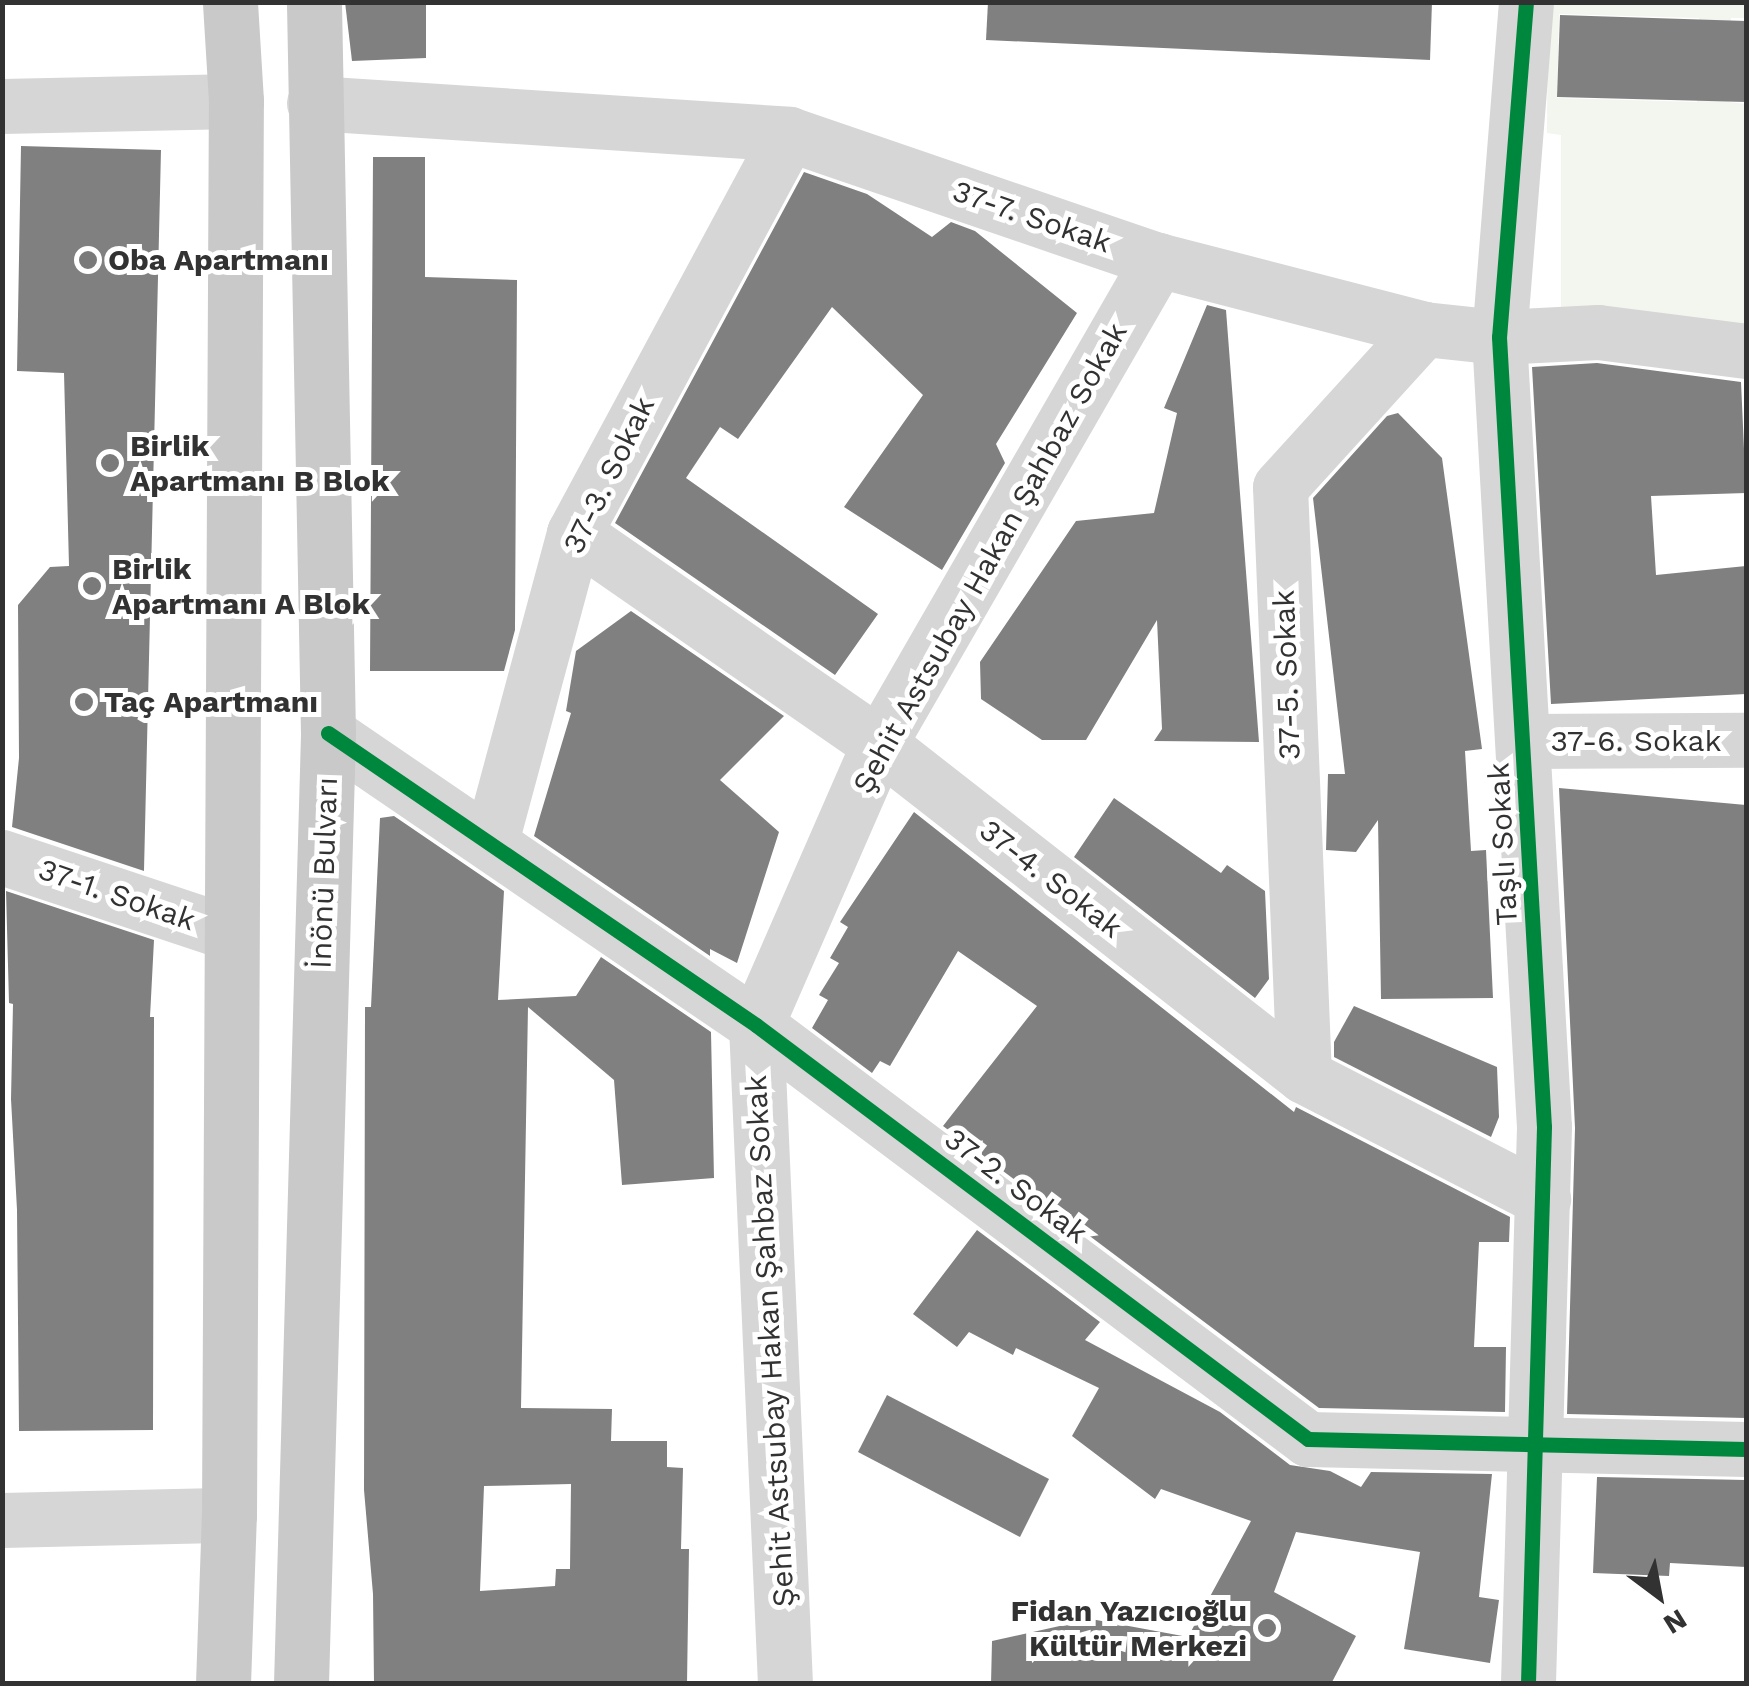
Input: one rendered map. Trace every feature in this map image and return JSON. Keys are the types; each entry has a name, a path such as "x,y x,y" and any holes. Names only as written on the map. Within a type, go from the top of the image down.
{"main road":[{"path":"224,1684 229,1515 236,101 230,2"},
{"name":"İnönü Bulvarı","path":"302,1684 328,733 314,2"}],"street":[{"name":"Taşlı Sokak","path":"1526,2 1499,336 1526,741 1544,1126 1528,1684"},
{"path":"2,106 236,101"},
{"name":"37-7. Sokak","path":"314,103 789,134 1158,260 1424,329 1499,336 1598,332 1746,351"},
{"name":"37-3. Sokak","path":"491,841 574,533 789,134"},
{"name":"Şehit Astsubay Hakan Şahbaz Sokak","path":"785,1684 756,1025 879,744 1158,260"},
{"name":"37-5. Sokak","path":"1304,1076 1280,487 1424,329"},
{"name":"37-4. Sokak","path":"574,533 879,744 1304,1076 1543,1199"},
{"name":"37-2. Sokak","path":"328,733 756,1025 1308,1439 1746,1449"},
{"name":"37-6. Sokak","path":"1526,741 1746,740"},
{"name":"37-1. Sokak","path":"2,856 230,933"},
{"path":"2,1520 229,1515"}],"shaded area":[{"path":"1548,3 1746,3 1746,18 1731,18 1729,102 1746,104 1746,340 1561,316 1561,135 1547,133","holes":["1559,14 1699,18 1697,102 1557,98"]}],"building":[{"path":"345,2 426,2 426,58 352,61"},
{"path":"988,2 1432,2 1430,60 986,40"},
{"path":"1560,15 1746,21 1746,102 1557,97"},
{"path":"21,146 161,150 144,871 12,827 19,758 18,605 50,567 69,566 64,373 17,371"},
{"path":"373,157 425,157 425,277 517,280 515,630 504,671 370,671"},
{"path":"804,172 867,194 932,237 951,222 975,231 1077,313 996,444 1005,463 942,570 844,507 923,395 832,307 738,439 720,427 686,478 878,614 835,675 615,523"},
{"path":"1207,305 1226,310 1259,742 1154,741 1162,729 1157,620 1086,740 1042,740 981,699 980,662 1076,521 1154,513 1177,413 1164,408"},
{"path":"1597,363 1741,382 1746,493 1651,496 1656,575 1746,566 1746,694 1551,704 1532,367"},
{"path":"1398,413 1442,458 1482,749 1465,751 1471,851 1486,850 1493,998 1381,999 1378,820 1356,852 1326,850 1328,774 1345,774 1313,498 1387,416"},
{"path":"631,611 784,716 720,780 779,832 737,963 710,949 710,956 534,836 571,713 566,711 576,651"},
{"path":"1559,788 1746,805 1746,1418 1567,1414 1575,1128"},
{"path":"1114,798 1221,873 1227,865 1265,891 1269,979 1255,998 1074,857"},
{"path":"914,812 1294,1112 1296,1107 1510,1217 1509,1242 1479,1242 1474,1347 1506,1347 1505,1412 1319,1408 943,1126 1037,1006 958,951 890,1066 880,1061 872,1073 812,1028 828,1000 819,995 839,963 830,958 848,927 840,922"},
{"path":"394,816 504,891 498,1000 576,996 601,957 711,1032 714,1178 622,1185 614,1080 528,1007 521,1408 612,1409 611,1441 667,1441 667,1467 683,1468 681,1549 689,1549 687,1684 374,1684 373,1594 364,1490 365,1007 371,1007 380,818","holes":["571,1484 570,1569 556,1569 555,1586 480,1591 484,1486"]},
{"path":"6,891 154,940 150,1017 154,1017 153,1430 19,1431 17,1210 11,1099 13,1004 9,1003"},
{"path":"1354,1006 1497,1067 1499,1117 1491,1137 1334,1057 1334,1042"},
{"path":"977,1230 1100,1322 1085,1340 1220,1412 1290,1465 1330,1471 1361,1487 1371,1472 1492,1474 1479,1597 1499,1600 1490,1663 1404,1649 1420,1552 1296,1532 1274,1592 1356,1636 1331,1684 991,1684 992,1641 1091,1619 1188,1637 1251,1521 1161,1489 1155,1499 1072,1436 1099,1388 1016,1348 1013,1355 969,1332 957,1347 913,1314"},
{"path":"887,1395 1049,1479 1020,1537 858,1452"},
{"path":"1597,1477 1746,1480 1746,1567 1670,1563 1669,1576 1593,1573"}],"cycle path":[{"path":"1526,2 1499,337 1544,1127 1528,1684"},
{"path":"328,733 756,1025 1308,1439 1746,1449"}],"place":[{"name":"Oba Apartmanı","path":"88,260"},
{"name":"Birlik Apartmanı B Blok","path":"110,463"},
{"name":"Birlik Apartmanı A Blok","path":"92,586"},
{"name":"Taç Apartmanı","path":"84,702"},
{"name":"Fidan Yazıcıoğlu Kültür Merkezi","path":"1267,1628"}]}
